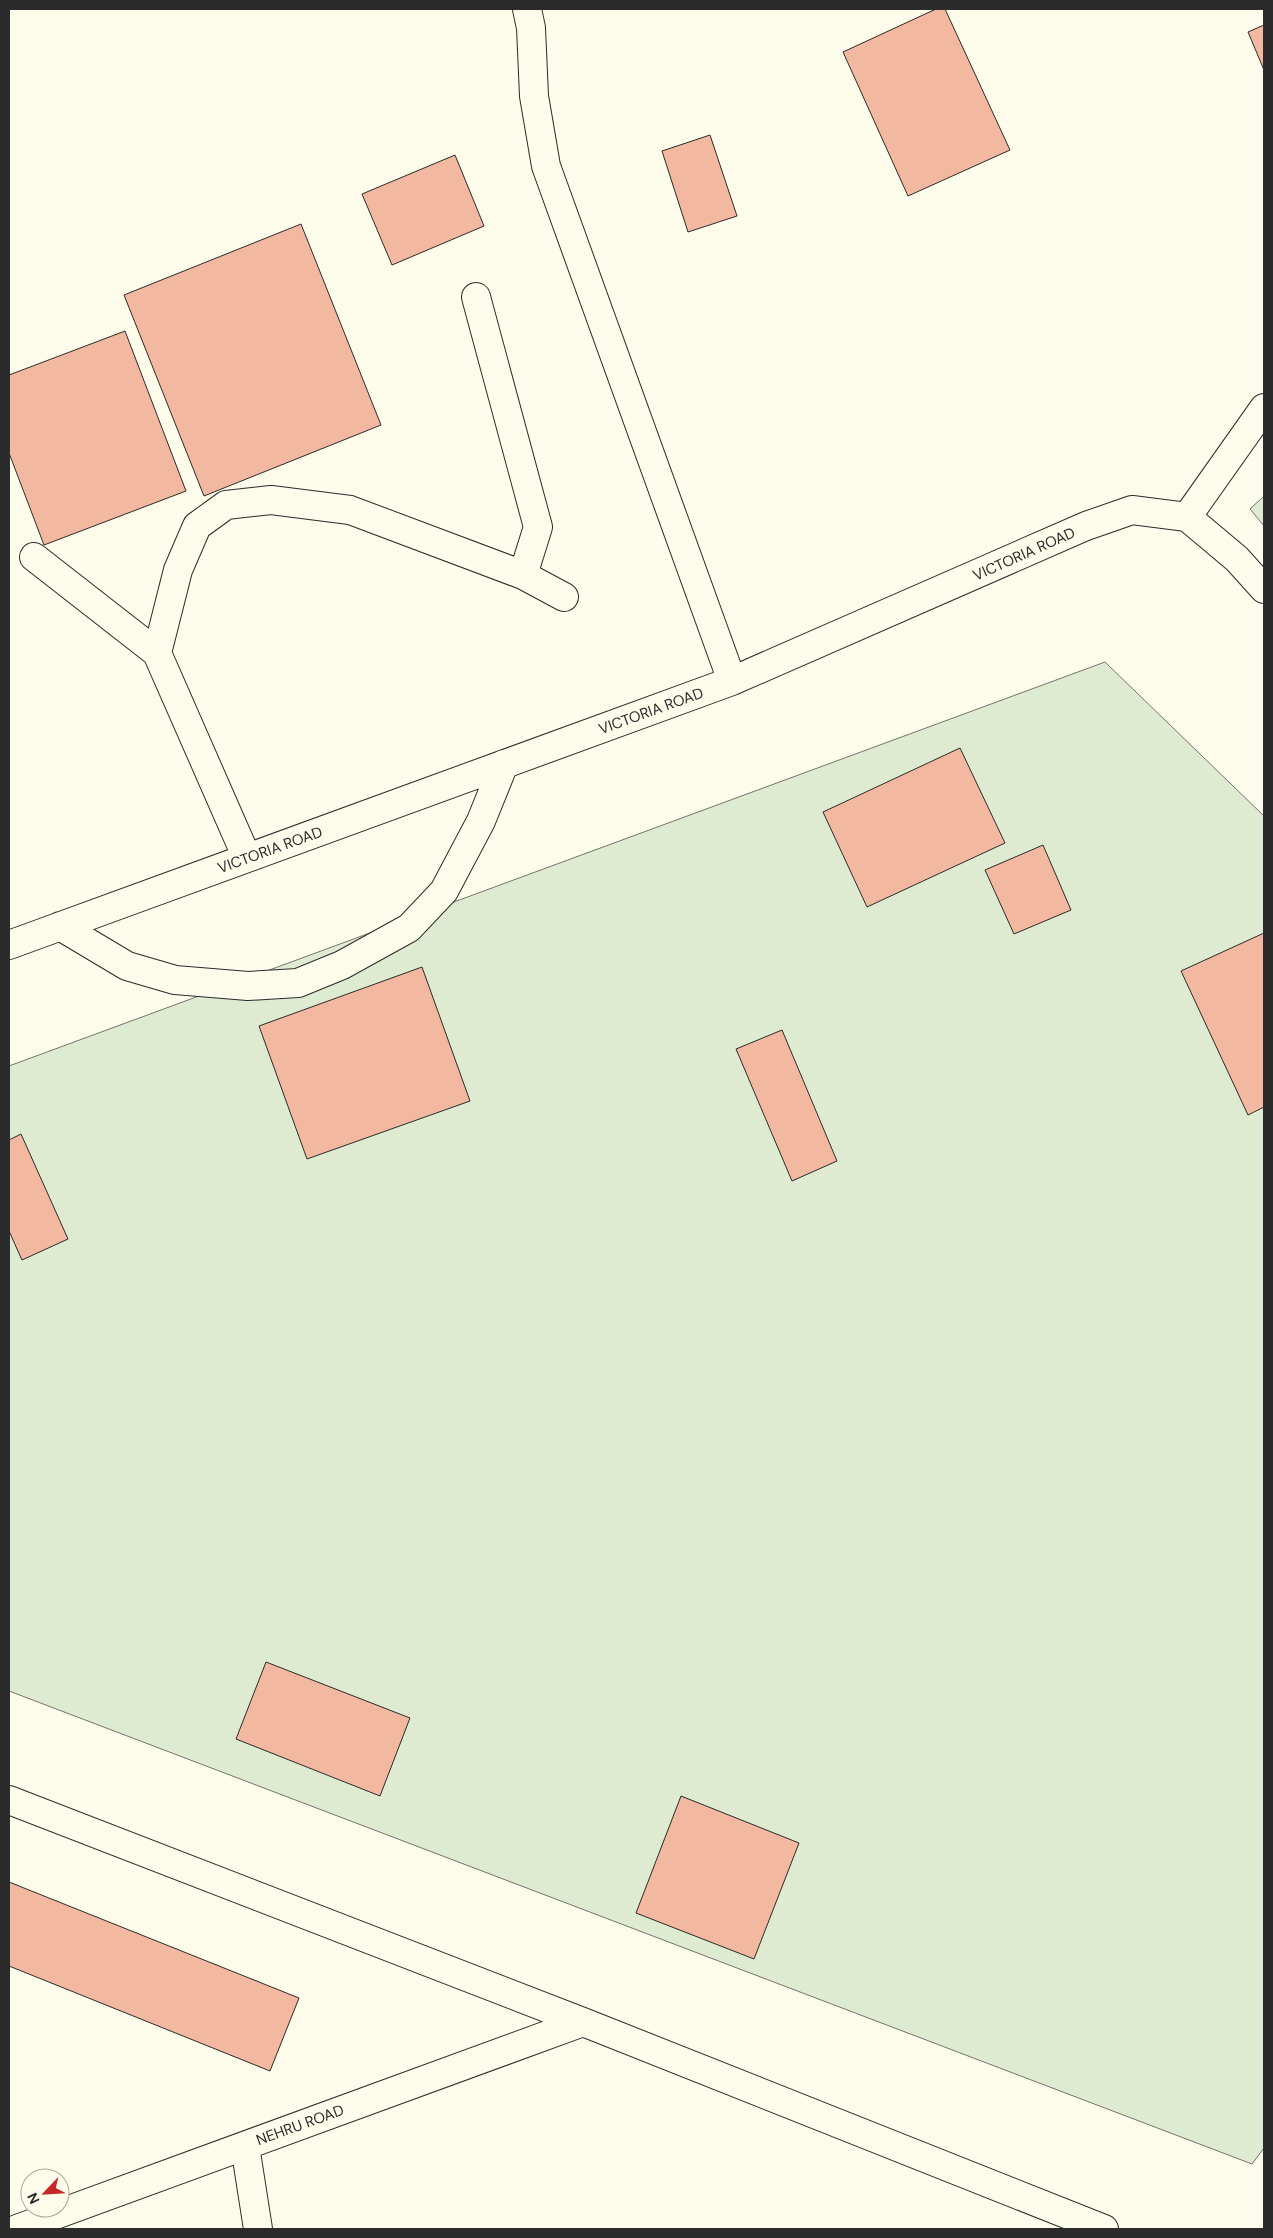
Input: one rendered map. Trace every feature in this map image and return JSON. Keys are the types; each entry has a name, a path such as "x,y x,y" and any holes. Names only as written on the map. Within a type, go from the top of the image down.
{"street":[{"path":"527,9 531,28 534,96 546,166 732,681"},
{"path":"476,297 538,527 523,575"},
{"path":"1264,408 1187,517 1237,559 1264,590"},
{"path":"157,653 178,570 197,526 226,505 271,500 350,510 523,575 564,596"},
{"name":"VICTORIA ROAD","path":"9,945 732,681 1086,526 1132,510 1187,517"},
{"path":"34,557 157,653 247,858"},
{"path":"60,926 127,966 176,980 248,986 298,984 342,965 408,928 444,891 481,821 504,764"},
{"path":"9,1800 583,2022 1104,2229"},
{"name":"NEHRU ROAD","path":"17,2229 583,2022"},
{"path":"244,2146 258,2229"}],"green space":[{"path":"1264,496 1264,526 1250,509"},
{"path":"1105,662 1264,816 1264,2148 1252,2164 9,1691 9,1066"}],"building":[{"path":"936,9 945,9 1010,150 908,196 843,52"},
{"path":"1264,25 1264,70 1248,32"},
{"path":"710,135 737,216 688,232 662,151"},
{"path":"455,155 484,226 392,265 362,194"},
{"path":"301,224 381,425 204,496 124,295"},
{"path":"125,331 186,491 44,545 9,453 9,375"},
{"path":"960,748 1005,843 867,907 823,812"},
{"path":"1043,845 1071,910 1014,934 985,870"},
{"path":"1264,933 1264,1107 1248,1115 1181,971"},
{"path":"422,967 470,1101 307,1159 259,1026"},
{"path":"782,1030 837,1161 792,1181 736,1049"},
{"path":"21,1134 68,1239 22,1260 9,1231 9,1140"},
{"path":"266,1662 410,1718 380,1796 236,1739"},
{"path":"681,1796 799,1843 754,1959 636,1913"},
{"path":"9,1882 299,1998 270,2071 9,1966"}]}
